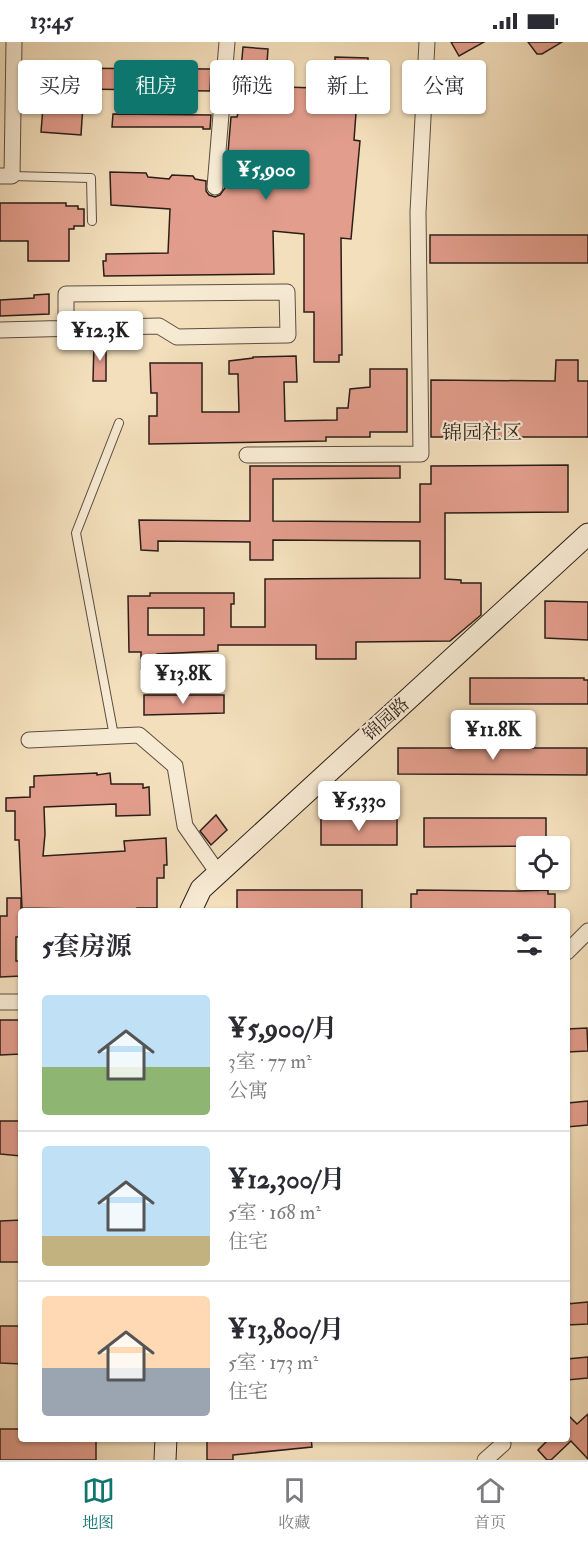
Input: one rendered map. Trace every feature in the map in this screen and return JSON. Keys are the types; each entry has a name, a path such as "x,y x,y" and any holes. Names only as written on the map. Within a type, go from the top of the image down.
{"street":[{"path":"6,176 14,42"},
{"path":"215,187 227,42"},
{"path":"247,455 421,454 418,212 427,42"},
{"path":"0,330 66,329 159,326 177,337 288,335 287,292 66,294 66,329"},
{"name":"锦园路","path":"192,908 201,889 588,534"},
{"path":"29,740 140,735 175,766 185,826 218,873"},
{"path":"570,949 588,931"},
{"path":"0,1002 18,1002"},
{"path":"165,1460 166,1442"},
{"path":"485,1460 503,1442"}],"lane":[{"path":"6,176 91,178 92,221"},
{"path":"114,736 76,533 119,423"}],"building":[{"path":"451,42 484,42 459,56"},
{"path":"528,42 562,42 542,54 537,54"},
{"path":"243,47 268,49 267,60 242,60"},
{"path":"335,57 368,58 368,60 335,60"},
{"path":"102,68 114,68 114,89 102,89"},
{"path":"198,69 210,69 210,91 198,91"},
{"path":"294,87 306,88 306,114 356,114 354,140 360,141 351,239 341,238 342,355 339,355 339,362 314,362 314,312 304,312 304,234 273,231 274,274 104,276 103,261 106,261 106,254 168,253 170,209 111,205 110,172 146,173 148,177 169,179 172,175 193,176 195,179 206,181 206,191 209,195 215,197 220,195 225,188 231,117 237,117 238,114 294,114"},
{"path":"42,114 82,114 81,135 41,132"},
{"path":"113,114 211,115 210,129 203,129 203,127 112,127"},
{"path":"0,203 66,203 66,206 78,206 78,209 84,209 84,226 74,226 74,229 69,229 69,261 28,261 28,241 0,241"},
{"path":"430,235 588,235 588,263 430,263"},
{"path":"49,294 49,314 0,316 0,300 34,298 34,295"},
{"path":"94,343 106,343 106,381 93,381"},
{"path":"296,356 297,382 284,382 285,421 337,420 337,408 348,408 350,389 370,387 370,369 407,369 407,432 370,432 370,437 326,437 326,441 149,444 149,416 157,416 157,393 151,393 150,363 202,363 202,412 239,412 238,374 229,374 229,361 253,357"},
{"path":"556,360 578,360 578,381 588,381 588,437 431,437 431,380 555,381"},
{"path":"568,465 568,512 445,513 445,579 461,580 461,583 481,583 481,615 450,641 356,642 356,659 316,659 316,645 218,645 218,651 157,654 157,669 141,669 141,652 129,652 128,596 150,596 150,593 234,593 234,604 231,604 231,627 265,627 265,579 420,578 420,541 273,540 273,560 250,560 250,542 158,541 158,551 141,550 139,520 250,521 250,466 400,466 400,478 273,479 273,521 420,522 420,484 431,484 431,466","holes":["148,608 204,608 204,635 148,635"]},
{"path":"545,601 588,602 588,640 545,638"},
{"path":"470,678 584,678 588,680 588,704 470,704"},
{"path":"144,695 224,695 224,713 144,715"},
{"path":"398,748 587,748 587,775 398,774"},
{"path":"110,773 111,784 143,784 143,788 149,787 150,815 116,816 116,804 44,807 43,856 125,851 124,841 166,838 167,865 164,865 164,878 157,878 157,908 22,908 19,840 15,840 15,811 6,811 6,798 30,797 30,787 34,787 34,776"},
{"path":"216,815 227,830 211,845 200,831"},
{"path":"424,818 546,818 546,836 516,836 516,846 424,847"},
{"path":"321,819 397,819 397,845 321,845"},
{"path":"237,890 362,890 362,908 237,908"},
{"path":"417,890 548,890 548,894 555,894 555,908 411,908 411,894 417,894"},
{"path":"7,898 21,898 21,908 18,908 18,937 16,937 18,976 0,977 0,916 7,916"},
{"path":"0,1020 18,1020 18,1054 0,1055"},
{"path":"587,1028 588,1051 570,1052 570,1029"},
{"path":"588,1101 588,1125 570,1127 570,1103"},
{"path":"0,1121 18,1121 18,1156 0,1154"},
{"path":"18,1220 18,1262 0,1262 0,1221"},
{"path":"588,1302 588,1324 570,1325 570,1304"},
{"path":"0,1326 18,1326 18,1364 0,1363"},
{"path":"588,1357 588,1378 570,1380 570,1359"},
{"path":"588,1414 588,1459 571,1441 570,1417 577,1424"},
{"path":"0,1429 18,1429 18,1442 96,1442 96,1460 0,1460"},
{"path":"207,1442 311,1442 312,1447 233,1455 233,1460 207,1460"},
{"path":"546,1442 570,1442 551,1460 547,1460 538,1450"}],"district":[{"name":"锦园社区","path":"482,432"}]}
